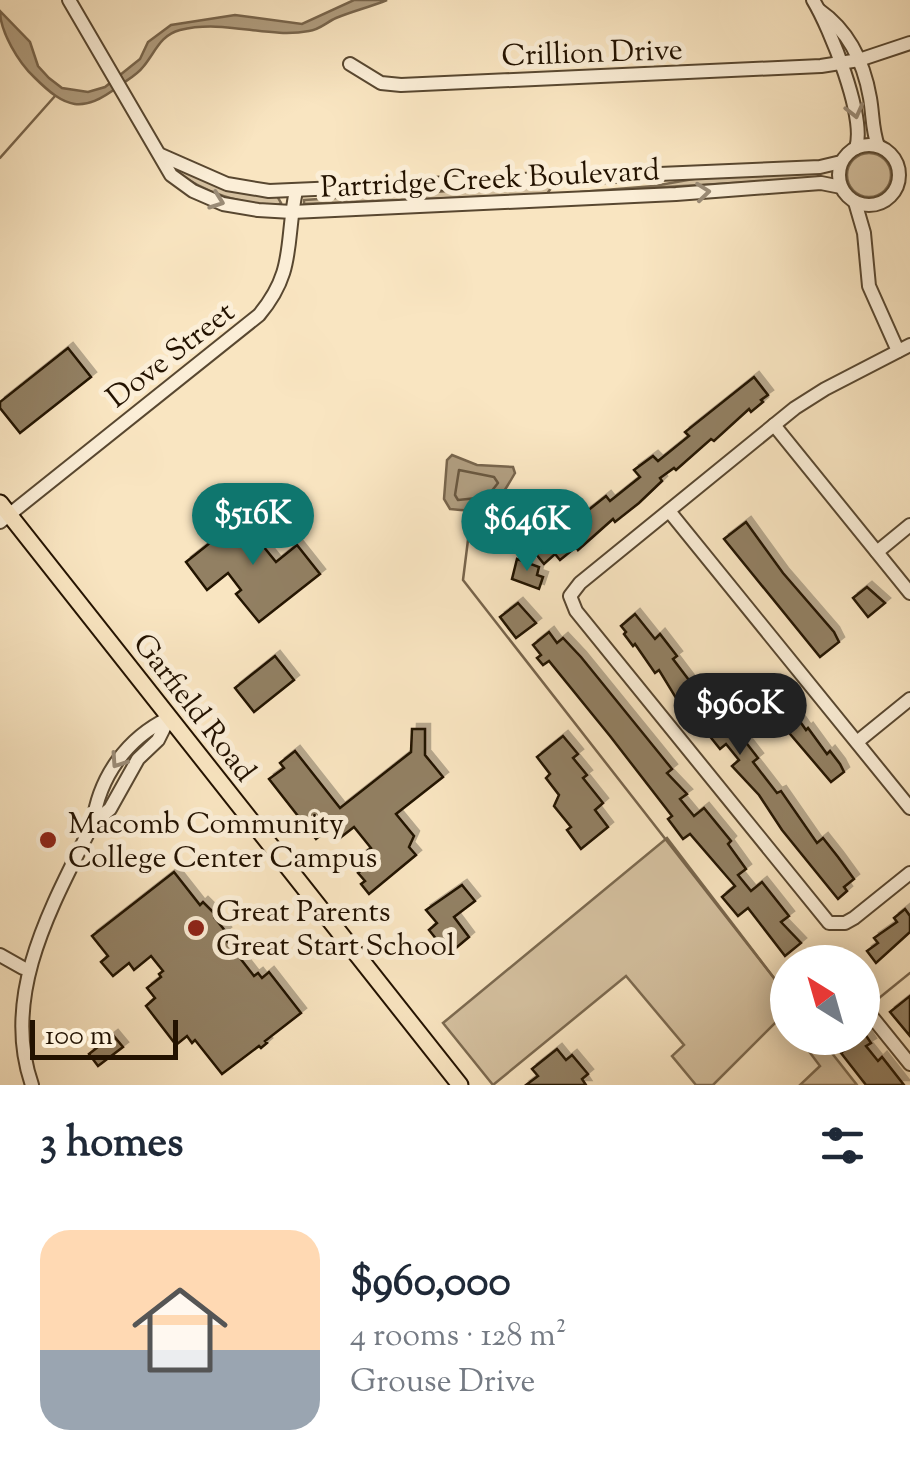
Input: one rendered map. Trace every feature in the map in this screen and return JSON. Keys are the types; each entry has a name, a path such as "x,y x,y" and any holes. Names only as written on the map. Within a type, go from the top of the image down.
{"main road":[{"name":"Garfield Road","path":"2,514 460,1085"}],"street":[{"name":"Partridge Creek Boulevard","path":"70,0 171,175 208,198 238,208 292,212 676,194 803,184 841,187"},
{"path":"816,5 845,33 858,60 871,101 878,146"},
{"path":"816,5 841,63 858,121 856,148 842,162 838,174 841,187 856,202 868,206 880,203"},
{"name":"Crillion Drive","path":"350,64 381,83 401,85 762,70 858,60 910,43"},
{"path":"856,148 878,146 903,162 904,183 880,203 864,233"},
{"name":"Partridge Creek Boulevard","path":"161,155 227,184 255,190 296,191 820,167 842,162"},
{"name":"Dove Street","path":"2,514 259,314 277,292 286,271 296,191"},
{"path":"856,202 864,233 869,286 904,348 825,389 774,425 580,582 570,596 576,612 823,917 836,924 854,918 910,872"},
{"path":"774,425 910,594"},
{"path":"669,510 910,808"},
{"path":"877,552 910,525"},
{"path":"857,742 910,699"},
{"path":"32,1085 24,1070 15,1018 23,968 93,824 96,802 124,752 145,729 169,718"},
{"path":"0,955 23,968"},
{"path":"880,1026 909,1061"}],"shaded area":[{"path":"869,153 885,159 891,175 885,191 869,197 853,191 847,175 853,159"},
{"path":"178,167 213,183 277,196 281,203 263,205 223,196 187,179 175,171"},
{"path":"818,173 818,178 580,192 699,178"},
{"path":"547,185 551,188 547,194 304,204 304,200"},
{"path":"667,838 770,973 770,1028 713,1085 696,1085 672,1056 684,1045 626,976 493,1085 443,1023"},
{"path":"812,1055 833,1055 857,1085 800,1085 820,1066"}],"water":[{"path":"354,0 387,0 309,31 278,33 197,27 173,32 135,75 106,95 84,104 56,96 28,71 7,37 0,11 30,42 38,66 49,78 62,88 88,92 105,87 140,59 148,42 171,25 235,15 302,24"},
{"path":"452,455 477,465 513,467 515,473 497,500 484,509 450,509 444,499 447,460"}],"building":[{"path":"68,348 91,377 20,433 0,408 0,402"},
{"path":"754,377 768,395 763,402 751,412 749,409 676,470 660,478 662,481 639,503 615,522 613,519 578,550 576,547 560,560 555,554 544,564 531,548 552,531 560,541 590,517 586,512 606,496 610,501 640,477 634,470 653,456 658,461 689,436 685,432"},
{"path":"245,515 276,562 297,545 320,574 259,622 236,594 241,590 228,573 207,590 186,562"},
{"path":"746,522 834,632 839,642 820,657 724,539"},
{"path":"517,559 539,567 537,575 543,577 539,589 512,579"},
{"path":"867,587 885,603 868,617 853,598"},
{"path":"518,603 536,623 516,638 500,617"},
{"path":"635,614 655,639 660,634 698,692 704,688 718,706 712,711 739,744 744,740 758,758 753,762 777,793 781,791 817,843 823,838 854,879 838,899 759,795 732,766 739,760 726,744 720,749 692,714 699,708 685,691 676,698 659,670 655,673 624,634 621,626"},
{"path":"549,632 557,643 563,638 581,657 672,769 667,773 687,794 680,799 694,816 704,808 731,841 728,844 746,869 738,875 751,891 762,882 789,916 781,922 801,943 777,945 748,908 738,916 722,897 735,886 690,834 683,839 668,819 672,816 549,661 543,665 537,658 541,655 533,645"},
{"path":"275,656 294,680 254,712 235,688"},
{"path":"787,703 806,730 840,764 844,772 831,782 773,714"},
{"path":"412,729 425,729 425,755 443,777 396,814 414,836 409,847 416,855 369,894 361,884 365,881 358,873 363,869 356,860 371,848 354,827 336,841 327,830 316,839 269,779 284,768 280,763 295,751 340,808 411,752"},
{"path":"563,736 578,754 573,758 587,775 583,778 603,803 595,810 608,827 581,849 567,830 571,827 554,806 559,795 537,757"},
{"path":"174,872 200,905 203,902 218,917 215,918 226,932 222,935 254,976 258,973 262,978 269,972 301,1013 261,1048 222,1074 195,1040 192,1043 187,1036 176,1045 146,1006 155,998 147,988 163,971 151,956 134,970 129,963 113,976 101,962 108,956 92,936"},
{"path":"462,885 475,901 454,917 469,937 456,948 449,939 441,945 429,930 437,923 426,910"},
{"path":"905,909 910,916 910,932 880,959 880,945 875,945 878,943 874,938 897,922 894,918"},
{"path":"910,996 910,1036 890,1012"},
{"path":"113,1035 123,1047 98,1066 89,1054"},
{"path":"557,1049 566,1060 572,1055 588,1074 582,1079 586,1085 526,1085 538,1076 532,1069"},
{"path":"843,1055 873,1055 878,1061 882,1057 904,1085 866,1085"}],"waterway":[{"path":"0,158 55,96"},
{"path":"470,522 471,509"},
{"path":"469,532 463,580 770,973"},
{"path":"880,997 910,973"}],"place":[{"name":"Macomb Community College Center Campus","path":"48,840"},
{"name":"Great Parents Great Start School","path":"196,928"}]}
